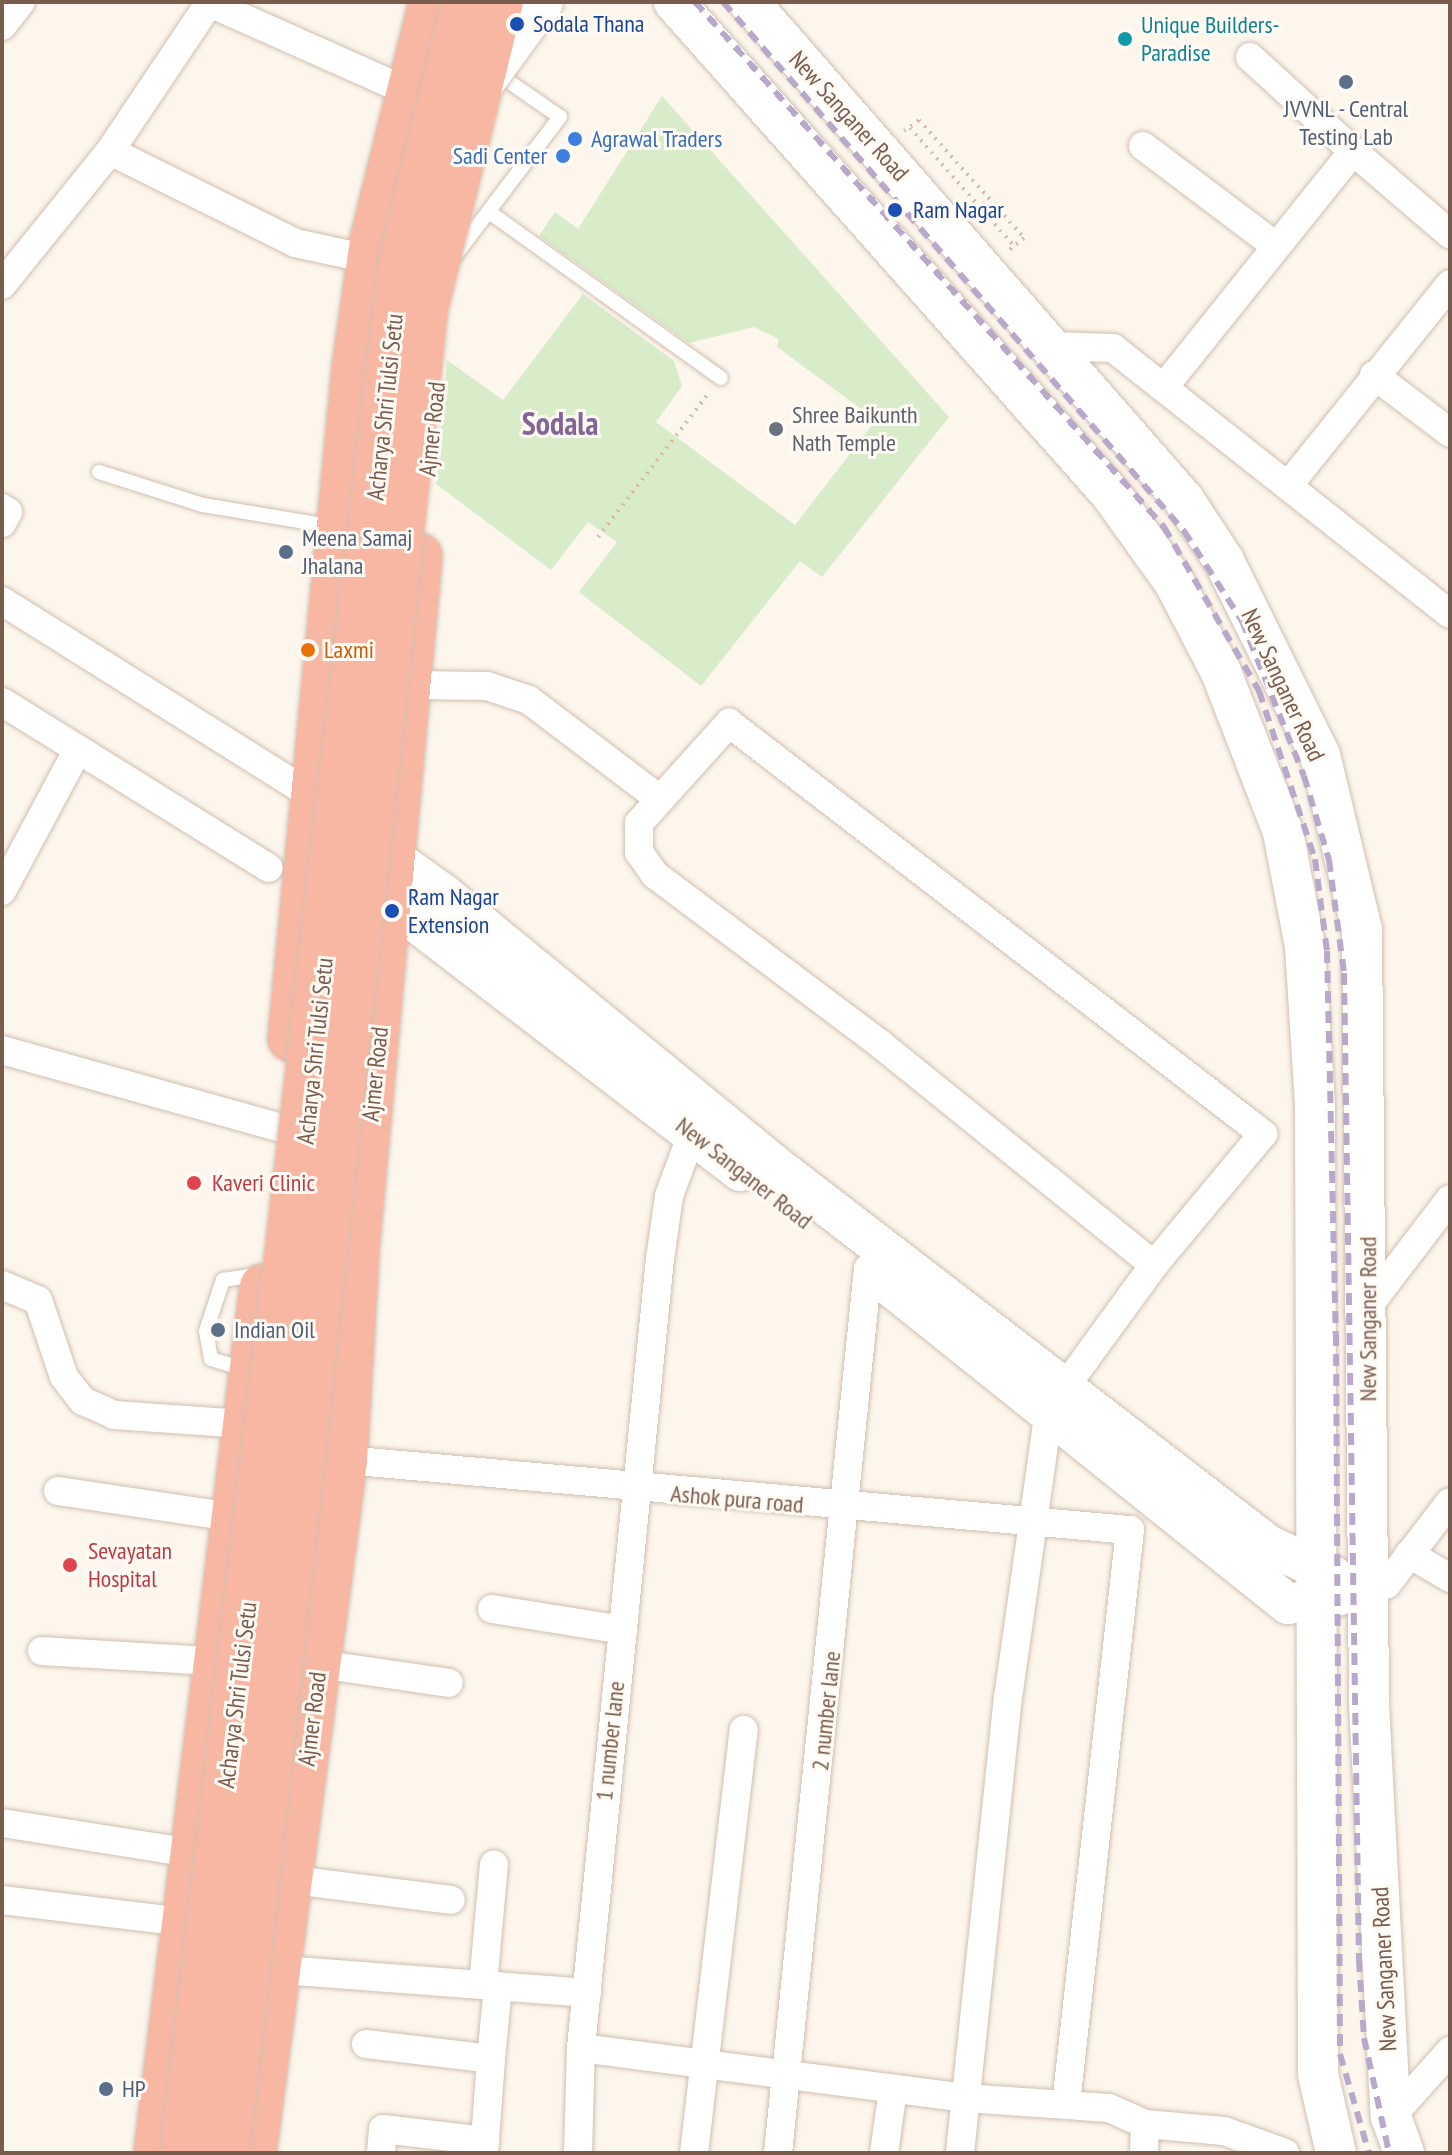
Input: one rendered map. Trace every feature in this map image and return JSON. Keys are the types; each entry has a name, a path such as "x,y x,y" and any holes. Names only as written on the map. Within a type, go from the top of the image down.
{"highway":[{"path":"156,2153 211,1661 281,1128 369,259 431,2"},
{"name":"Acharya Shri Tulsi Setu","path":"183,2153 401,262 465,2"},
{"name":"Acharya Shri Tulsi Setu","path":"227,2153 426,307 492,80 501,2"},
{"name":"Ajmer Road","path":"254,2153 283,1970 345,1460 357,1250 397,861 409,685 452,259 492,80 525,2"}],"main road":[{"path":"492,80 543,2"},
{"name":"New Sanganer Road","path":"674,2 1111,494 1174,582 1221,672 1283,832 1305,946 1316,1213 1313,1584 1318,2074 1336,2153"},
{"name":"New Sanganer Road","path":"749,2 894,138 1050,346 1184,500 1224,561 1320,755 1362,930 1369,1305 1369,1591 1398,2135"},
{"name":"New Sanganer Road","path":"314,817 397,861 1058,1397"},
{"name":"New Sanganer Road","path":"305,892 392,911 416,922 868,1269 1058,1397 1268,1545 1313,1584 1369,1591"}],"street":[{"path":"2,26 21,2"},
{"path":"2,285 110,151 212,3 409,92"},
{"path":"1250,57 1450,234"},
{"path":"1143,146 1273,244"},
{"path":"110,151 295,243 369,259"},
{"path":"1164,387 1273,244 1353,151"},
{"path":"1291,482 1450,284"},
{"path":"1050,346 1107,345 1291,482 1450,614"},
{"path":"1374,375 1450,433"},
{"path":"2,508 8,512 2,523"},
{"path":"2,601 314,817"},
{"path":"409,685 487,686 529,700 658,798"},
{"path":"2,702 269,868"},
{"path":"960,2153 1029,1525 1058,1397 1154,1265 1263,1134 729,723 658,798 639,823 639,852 655,875 883,1046 1154,1265"},
{"path":"2,891 78,749"},
{"path":"2,1050 281,1128"},
{"name":"1 number lane","path":"581,2048 623,1630 642,1490 660,1259 669,1196 692,1134"},
{"path":"1369,1305 1449,1204"},
{"name":"2 number lane","path":"778,2153 846,1509 868,1269"},
{"path":"2,1285 38,1300 64,1377 83,1401 114,1415 244,1424"},
{"name":"Ashok pura road","path":"345,1460 846,1509 1029,1525 1130,1530 1066,2104"},
{"path":"58,1491 232,1517"},
{"path":"1369,1591 1387,1584 1450,1502"},
{"path":"1409,1554 1450,1578"},
{"path":"492,1609 623,1630"},
{"path":"42,1651 211,1661"},
{"path":"319,1664 449,1683"},
{"path":"694,2153 744,1730"},
{"path":"2,1823 191,1853"},
{"path":"381,2153 383,2129 485,2147 491,2059 494,1864"},
{"path":"293,1880 451,1900"},
{"path":"2,1900 183,1922"},
{"path":"283,1970 587,1993"},
{"path":"366,2044 491,2059"},
{"path":"578,2153 581,2048 704,2067 893,2090 1109,2108 1145,2124 1224,2131 1285,2153"},
{"path":"1398,2135 1450,2051"},
{"path":"884,2153 893,2090"},
{"path":"1144,2153 1145,2124"}],"lane":[{"path":"452,259 560,117 492,80"},
{"path":"489,212 721,378"},
{"path":"99,472 203,505 341,528"}],"path":[{"path":"1014,246 894,138 919,120 1024,238"},
{"path":"598,537 721,378"}],"green space":[{"path":"662,96 949,417 822,577 800,561 701,686 579,592 617,542 588,522 551,570 436,484 447,360 503,400 583,294 674,361 682,386 656,422 795,525 876,420 777,347 779,339 754,327 689,343 539,236 555,212 578,229"}],"railway":[{"path":"695,2 1164,527 1259,691 1315,859 1327,951 1336,1334 1340,2054 1369,2153"},
{"path":"723,2 1184,531 1242,621 1304,776 1329,860 1344,973 1359,1960 1364,2038 1389,2153"}],"place":[{"name":"Sodala Thana","path":"517,24"},
{"name":"Unique Builders- Paradise","path":"1125,39"},
{"name":"JVVNL - Central Testing Lab","path":"1346,82"},
{"name":"Agrawal Traders","path":"575,139"},
{"name":"Sadi Center","path":"563,156"},
{"name":"Ram Nagar","path":"895,210"},
{"name":"Shree Baikunth Nath Temple","path":"776,429"},
{"name":"Meena Samaj Jhalana","path":"286,552"},
{"name":"Laxmi","path":"308,650"},
{"name":"Ram Nagar Extension","path":"392,911"},
{"name":"Kaveri Clinic","path":"194,1183"},
{"name":"Indian Oil","path":"218,1330"},
{"name":"Sevayatan Hospital","path":"70,1565"},
{"name":"HP","path":"106,2089"}],"district":[{"name":"Sodala","path":"560,423"}]}
